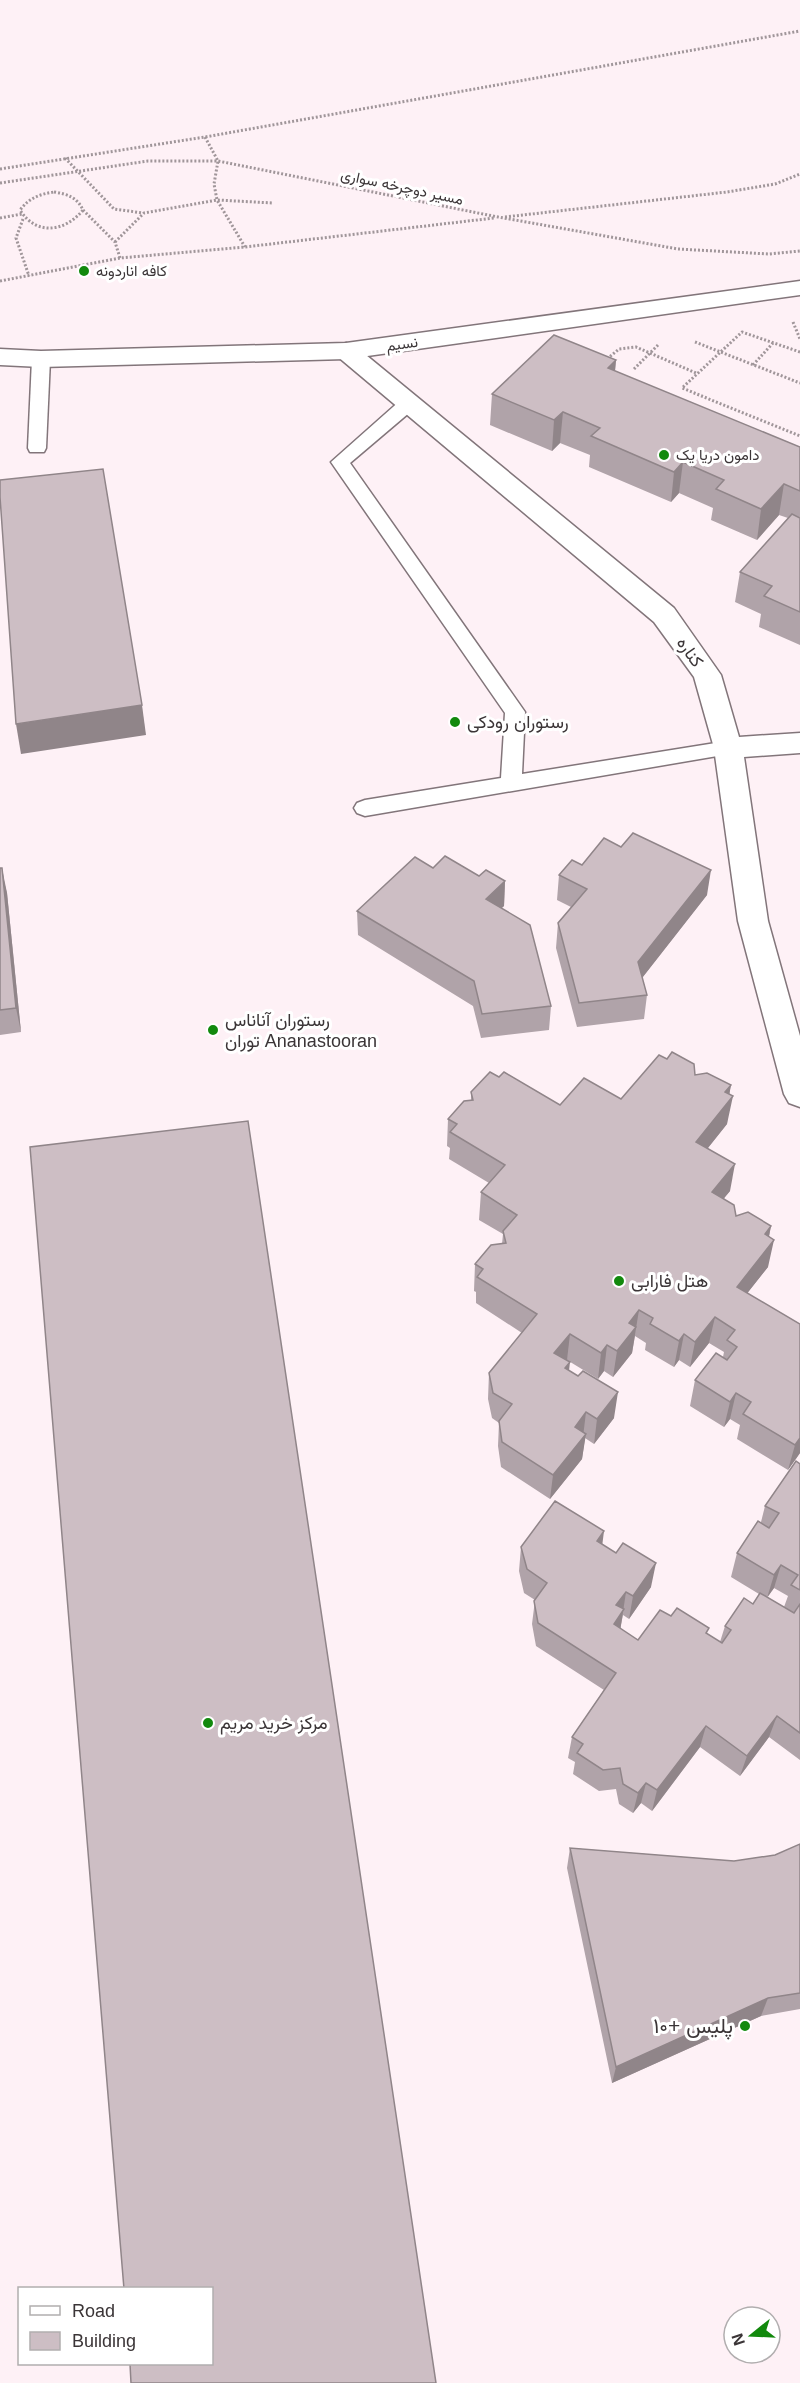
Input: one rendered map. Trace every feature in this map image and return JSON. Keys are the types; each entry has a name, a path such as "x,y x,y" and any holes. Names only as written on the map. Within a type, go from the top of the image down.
{"street":[{"name":"نسیم","path":"0,357 41,359 346,351 800,288"},
{"name":"کناره","path":"346,351 664,615 707,675 728,748 753,921 800,1094"},
{"path":"728,748 800,743"}],"lane":[{"path":"37,448 41,359"},
{"path":"409,403 340,462 515,712 511,783"},
{"path":"365,808 728,748"}],"path":[{"path":"0,169 205,137 800,31"},
{"path":"205,137 218,161 214,184 217,200 245,247"},
{"path":"65,158 114,209 144,213 217,200 273,203"},
{"name":"مسیر دوچرخه سواری","path":"0,183 148,161 218,161 498,217 678,249 769,254 800,251"},
{"path":"0,281 120,258 245,247 727,192 775,184 800,174"},
{"path":"29,276 16,238 23,219 20,210 26,201 38,195 54,192 69,194 80,201 83,210 115,242 120,258"},
{"path":"23,219 34,226 50,229 66,226 78,219 83,210"},
{"path":"115,242 144,213"},
{"path":"0,218 22,214"},
{"path":"800,352 742,332 719,351 682,388 800,436"},
{"path":"695,342 800,383"},
{"path":"753,364 774,343"},
{"path":"634,369 658,345"},
{"path":"606,359 619,350 636,347 696,373"}],"building":[{"path":"554,335 616,360 608,368 800,447 800,491 784,484 761,509 716,489 724,480 683,462 674,472 591,436 600,428 563,412 554,420 492,394"},
{"path":"103,469 142,705 16,724 0,480"},
{"path":"792,514 800,518 800,612 764,596 772,586 740,572"},
{"path":"633,833 711,870 638,962 647,995 579,1003 558,923 587,889 559,875 572,860 582,865 604,838 621,847"},
{"path":"445,856 479,876 486,870 505,881 486,899 530,925 551,1006 482,1014 474,981 357,911 415,857 433,868"},
{"path":"0,868 2,868 16,1008 0,1010"},
{"name":"هتل فارابی","path":"672,1052 694,1064 695,1075 707,1073 731,1085 725,1092 733,1096 696,1142 735,1164 712,1192 734,1205 736,1216 748,1212 771,1226 765,1234 774,1240 737,1287 800,1324 800,1438 795,1445 743,1414 751,1402 736,1393 730,1402 695,1380 716,1353 727,1360 737,1347 727,1340 735,1330 715,1317 695,1342 684,1334 679,1341 650,1324 653,1318 639,1310 629,1323 636,1327 617,1351 607,1345 601,1353 570,1334 554,1353 570,1362 565,1368 578,1376 583,1371 618,1392 597,1419 586,1412 575,1427 586,1434 553,1475 502,1442 499,1421 512,1404 493,1393 489,1373 537,1314 477,1277 483,1269 475,1264 491,1245 506,1243 503,1231 517,1215 481,1192 505,1165 450,1132 457,1124 448,1119 464,1101 473,1100 471,1092 490,1072 499,1077 504,1072 560,1105 584,1078 621,1099 659,1055 667,1059"},
{"name":"مرکز خرید مریم","path":"248,1121 436,2383 131,2383 130,2365 213,2365 213,2287 124,2287 30,1147"},
{"path":"796,1461 800,1464 800,1590 791,1585 798,1575 781,1565 774,1575 737,1553 758,1521 769,1528 779,1513 765,1506"},
{"path":"555,1501 604,1531 597,1541 616,1553 623,1543 656,1563 633,1596 626,1592 616,1605 624,1609 614,1624 638,1640 660,1610 671,1616 677,1608 709,1628 706,1633 722,1643 731,1630 725,1626 744,1598 753,1604 760,1593 794,1613 800,1604 800,1733 777,1716 747,1756 706,1726 657,1790 646,1783 638,1793 623,1784 620,1768 603,1770 577,1753 583,1744 572,1737 616,1673 538,1623 534,1601 547,1583 527,1569 521,1547"},
{"path":"800,1844 800,1993 768,1998 616,2067 570,1848 734,1861 775,1855"}],"place":[{"name":"کافه اناردونه","path":"84,271"},
{"name":"دامون دریا یک","path":"664,455"},
{"name":"رستوران رودکی","path":"455,722"},
{"name":"رستوران آناناس توران Ananastooran","path":"213,1030"},
{"name":"هتل فارابی","path":"619,1281"},
{"name":"مرکز خرید مریم","path":"208,1723"},
{"name":"پلیس +۱۰","path":"745,2026"}]}
